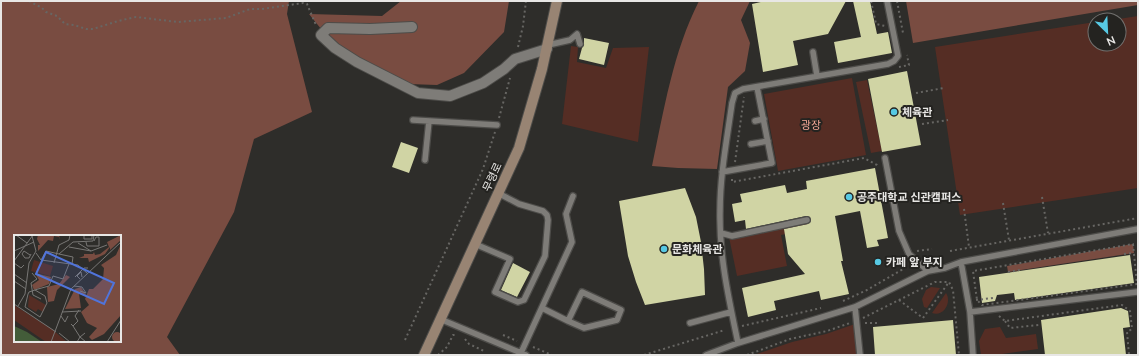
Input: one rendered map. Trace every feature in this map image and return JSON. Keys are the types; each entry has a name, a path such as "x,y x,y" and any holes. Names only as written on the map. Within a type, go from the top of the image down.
{"main road":[{"name":"무령로","path":"424,355 519,148 558,1"}],"street":[{"path":"412,27 370,29 328,28 321,35 335,48 357,62 418,94 450,96 482,83 504,69 515,59 547,47"}],"lane":[{"path":"738,344 725,282 720,212 722,172 732,102 735,93 743,90 758,89 817,76 888,64 894,61 898,56 887,1"},
{"path":"547,47 570,40 577,34 580,44"},
{"path":"813,52 817,76"},
{"path":"722,172 772,163 758,89"},
{"path":"754,121 764,119"},
{"path":"413,120 497,125"},
{"path":"424,160 429,121"},
{"path":"751,144 768,141"},
{"path":"885,158 899,231 909,254 928,271"},
{"path":"475,244 510,259 494,292 518,302 524,300 545,256 548,220 547,215 543,211 519,204 498,193"},
{"path":"440,319 523,354 572,242 566,214 573,196"},
{"path":"721,233 732,236 807,220"},
{"path":"706,355 855,307 928,271 945,268 961,262 1138,229"},
{"path":"961,262 970,312 974,355"},
{"path":"542,308 568,321 584,328 617,320 622,310 582,292 568,321"},
{"path":"970,312 1138,294"},
{"path":"855,307 860,355"},
{"path":"690,323 731,312"}],"path":[{"path":"29,1 46,12 57,16 65,24 86,29 93,29 118,20 136,17 178,22 226,18 250,9 262,9 303,2 307,4 311,16 321,35"},
{"path":"405,340 483,169 515,59 523,26 526,1"},
{"path":"871,1 876,24 892,26"},
{"path":"898,1 904,38"},
{"path":"894,68 909,65 906,52"},
{"path":"916,93 944,88"},
{"path":"758,89 745,94 732,182 864,158 877,165 879,169"},
{"path":"922,124 948,120"},
{"path":"1042,197 1048,234"},
{"path":"1003,203 1009,240"},
{"path":"964,209 969,247"},
{"path":"950,251 1138,218"},
{"path":"1133,244 1134,253 1137,284 982,305 977,300 973,271 1133,244"},
{"path":"1124,254 1134,253"},
{"path":"841,302 905,268 905,258"},
{"path":"1008,272 1020,270"},
{"path":"747,355 790,339 827,331 864,318 935,282 949,282"},
{"path":"899,300 922,318 949,282"},
{"path":"949,282 953,290 959,355"},
{"path":"977,300 993,298"},
{"path":"1005,321 1122,305 1130,311 1132,330 1127,332 1129,355"},
{"path":"742,326 821,308"},
{"path":"998,315 1010,328 1039,325"},
{"path":"863,324 878,323"},
{"path":"644,355 725,330"},
{"path":"438,355 447,347 452,335 457,334"},
{"path":"461,334 469,344 484,351"}],"green space":[{"path":"1138,16 1138,188 960,215 935,47 1087,23 1087,52 1127,52 1127,18"},
{"path":"571,46 578,47 577,62 606,68 613,48 649,47 638,142 562,124"},
{"name":"광장","path":"852,78 866,155 778,171 764,94"},
{"path":"867,80 882,151 871,153 856,82"},
{"path":"810,221 811,229 781,235 787,266 737,276 729,237"},
{"path":"931,287 940,288 927,308 924,307 922,299 926,290"},
{"path":"946,293 948,300 946,308 940,313 932,313"},
{"path":"855,324 858,355 754,355 792,342 826,334"},
{"path":"1000,327 1006,338 1036,334 1038,349 995,355 981,355 979,341 985,329"}],"shaded area":[{"path":"1,1 289,1 287,14 312,112 254,139 234,212 167,337 180,355 1,355"},
{"path":"401,1 509,1 504,32 464,73 437,85 408,84 334,45 309,14 382,16"},
{"path":"699,1 750,1 741,20 750,43 745,71 728,87 717,169 652,166 670,82 682,40"},
{"path":"906,1 1138,1 1138,5 1097,12 1087,12 1087,14 913,43"},
{"path":"1133,244 1134,253 1008,272 1007,266"}],"building":[{"path":"765,1 846,1 828,34 793,41 798,65 763,72 752,4"},
{"path":"853,1 870,1 877,34 888,32 892,53 838,63 834,42 861,37"},
{"path":"584,38 609,43 604,65 579,59 584,45"},
{"name":"체육관","path":"907,71 921,145 882,152 868,79"},
{"path":"401,142 418,148 409,173 392,167"},
{"path":"875,168 888,238 877,240 879,246 867,248 860,211 835,216 843,261 841,261 849,294 821,300 819,291 774,301 776,310 748,317 742,288 805,274 788,254 784,229 808,224 811,220 810,217 806,216 746,229 745,220 735,222 732,204 742,202 740,194 785,185 787,193 807,189 806,181"},
{"name":"문화체육관","path":"685,188 696,217 701,242 705,295 645,305 628,256 619,201"},
{"path":"1130,255 1134,283 1015,300 1014,293 997,295 995,301 982,303 979,277"},
{"path":"513,263 530,272 517,297 501,290"},
{"path":"1121,308 1128,311 1130,327 1123,328 1126,355 1045,355 1041,320"},
{"path":"953,320 956,355 875,355 873,327"}],"place":[{"name":"체육관","path":"894,112"},
{"name":"공주대학교 신관캠퍼스","path":"849,197"},
{"name":"문화체육관","path":"664,249"},
{"name":"카페 앞 부지","path":"878,262"}]}
